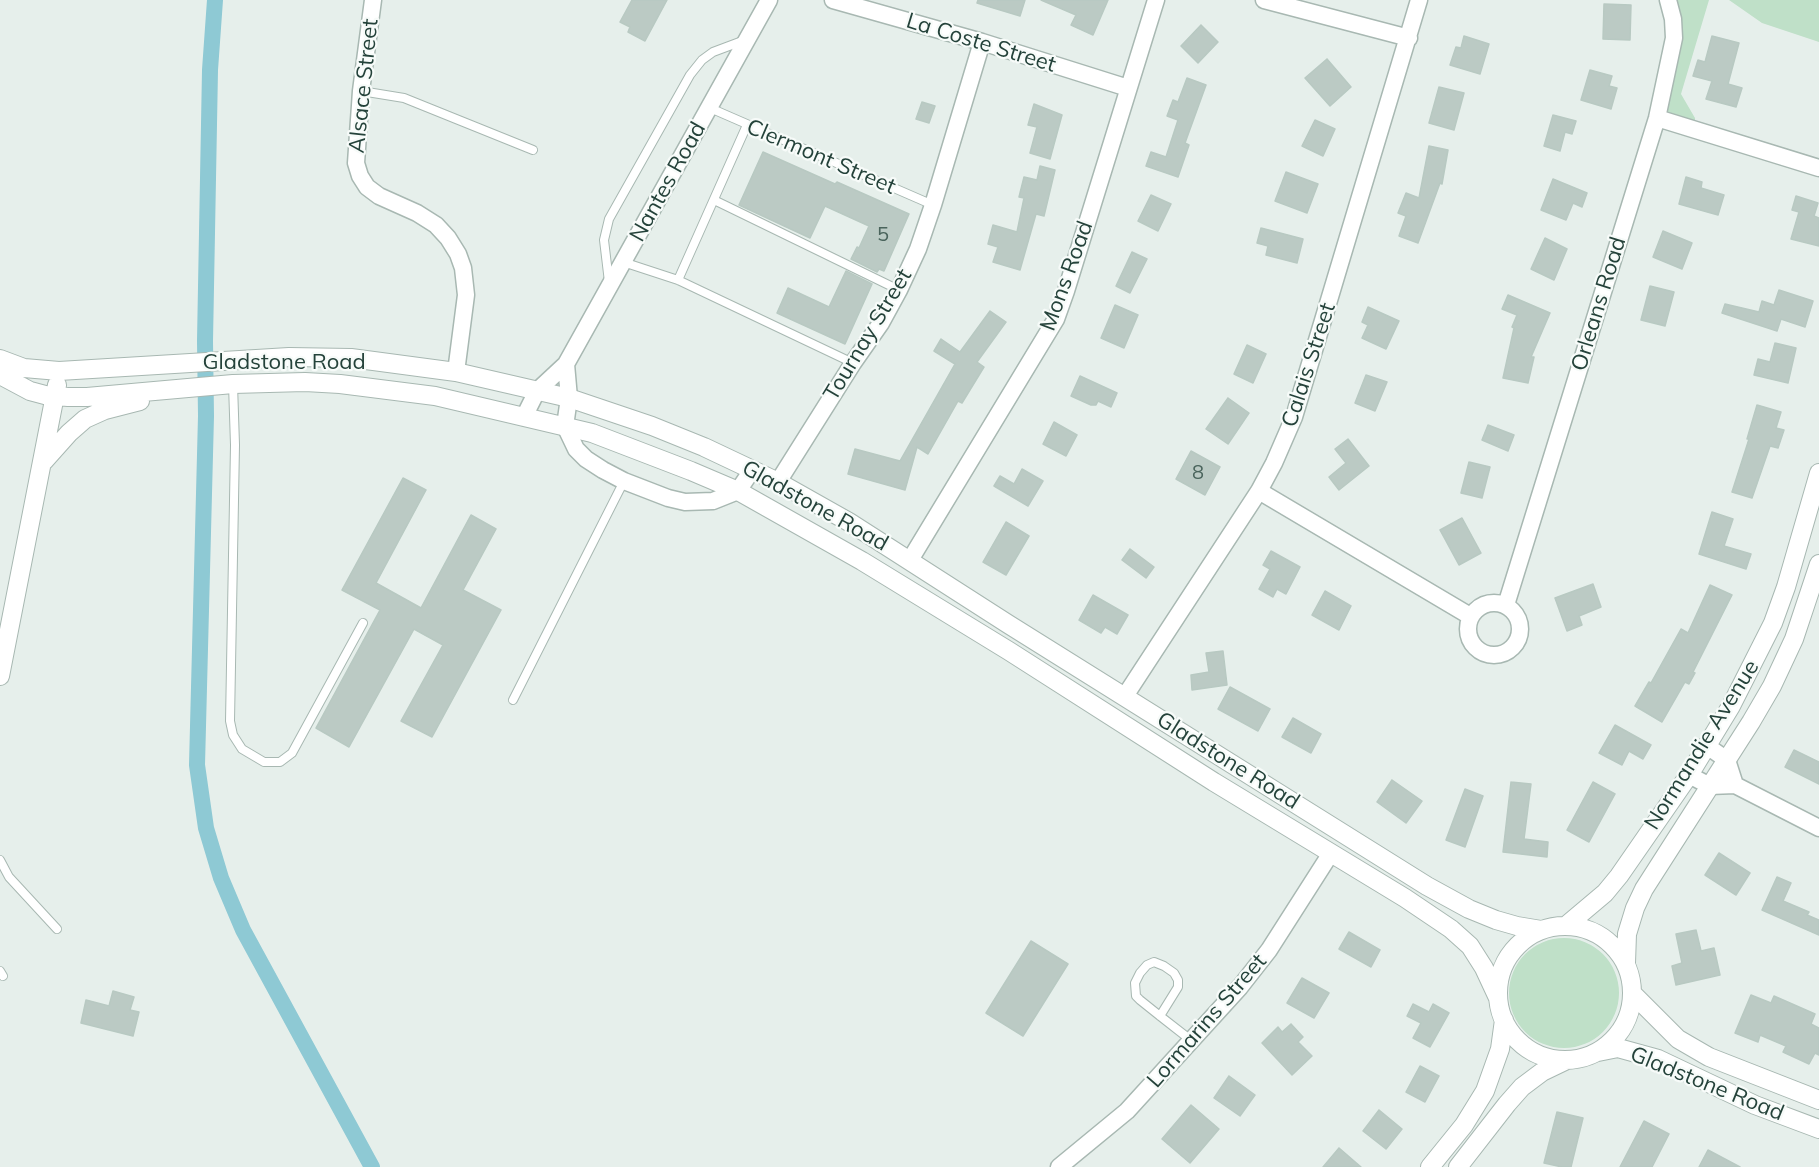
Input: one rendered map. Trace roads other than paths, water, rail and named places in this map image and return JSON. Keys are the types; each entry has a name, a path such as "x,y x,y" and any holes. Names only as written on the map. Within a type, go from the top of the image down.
{"street":[{"name":"Alsace Street","path":"373,0 361,91 356,163 367,187 379,196 417,213 435,225 448,238 458,254 463,268 466,295 465,374"},
{"name":"Nantes Road","path":"524,417 537,391 566,364 769,0"},
{"name":"La Coste Street","path":"833,0 982,42 1128,88"},
{"name":"Mons Road","path":"910,560 1056,319 1156,0"},
{"path":"1264,0 1409,38"},
{"name":"Calais Street","path":"1125,696 1258,491 1274,463 1294,417 1419,0"},
{"name":"Orleans Road","path":"1506,605 1657,118 1674,38 1673,19 1668,0"},
{"name":"Tournay Street","path":"778,482 881,323 899,291 918,249 933,205 982,42"},
{"path":"1657,118 1819,168"},
{"name":"Gladstone Road","path":"0,359 24,368 59,371 289,357 351,358 465,374 569,398 652,426 778,482 891,548 1326,823 1469,909 1517,926 1541,930"},
{"path":"566,364 569,398 566,426 576,449 586,459 624,481 685,502 713,501 738,491 752,470"},
{"path":"435,396 434,379 437,369"},
{"path":"0,676 44,461 59,371"},
{"path":"465,374 473,395 468,403"},
{"name":"Gladstone Road","path":"0,375 30,391 56,396 87,397 225,385 305,382 340,384 435,396 468,403 566,426 640,450 738,491 878,571 1451,929 1470,946 1484,968 1498,998"},
{"path":"44,461 85,419 105,411 190,388"},
{"name":"Normandie Avenue","path":"1567,925 1605,893 1619,876 1689,775 1731,706 1773,623 1819,473"},
{"path":"1258,491 1470,616"},
{"path":"783,517 797,493"},
{"path":"878,571 891,548"},
{"name":"Normandie Avenue","path":"1626,963 1627,934 1640,899 1772,686 1794,639 1819,564"},
{"path":"914,593 927,570"},
{"path":"1490,603 1506,605 1517,616 1520,631 1514,645 1501,654 1486,654 1474,645 1467,631 1470,616 1475,610 1490,603"},
{"path":"1095,706 1107,685"},
{"path":"1130,728 1139,720 1143,708"},
{"path":"1707,746 1727,760 1735,785"},
{"path":"1689,775 1710,786 1735,785 1819,828"},
{"path":"1313,842 1326,823"},
{"path":"1339,858 1353,857 1359,843"},
{"name":"Lormarins Street","path":"1059,1167 1127,1111 1192,1041 1240,987 1339,858"},
{"path":"1458,1167 1522,1087 1542,1072 1567,1060 1594,1053 1610,1043 1622,1028 1630,1011 1631,977 1626,963 1611,943 1591,930 1567,925 1541,930 1526,938 1513,950 1504,964 1499,981 1498,998 1504,1020 1515,1037 1530,1050 1548,1058 1567,1060"},
{"name":"Gladstone Road","path":"1632,993 1678,1039 1709,1057 1819,1100"},
{"path":"1430,1167 1464,1125 1485,1091 1500,1049 1504,1020"},
{"name":"Gladstone Road","path":"1594,1053 1618,1048 1658,1059 1755,1105 1819,1129"}],"lane":[{"path":"610,286 604,240 609,219 690,75 712,52 746,40"},
{"path":"361,91 404,98 533,150"},
{"name":"Clermont Street","path":"710,108 933,205"},
{"path":"678,280 747,125"},
{"path":"714,200 899,291"},
{"path":"623,262 678,280 853,363"},
{"path":"225,385 235,445 230,721 233,735 242,749 264,762 280,762 292,753 363,623"},
{"path":"513,700 624,481"},
{"path":"0,861 9,877 57,929"},
{"path":"1160,1016 1178,987 1178,980 1174,973 1154,962 1147,965 1140,973 1134,990 1140,1000 1160,1016 1192,1041"}],"waterway":[{"path":"215,0 210,70 205,341 206,416 197,765 206,828 221,878 243,930 372,1167"}]}
